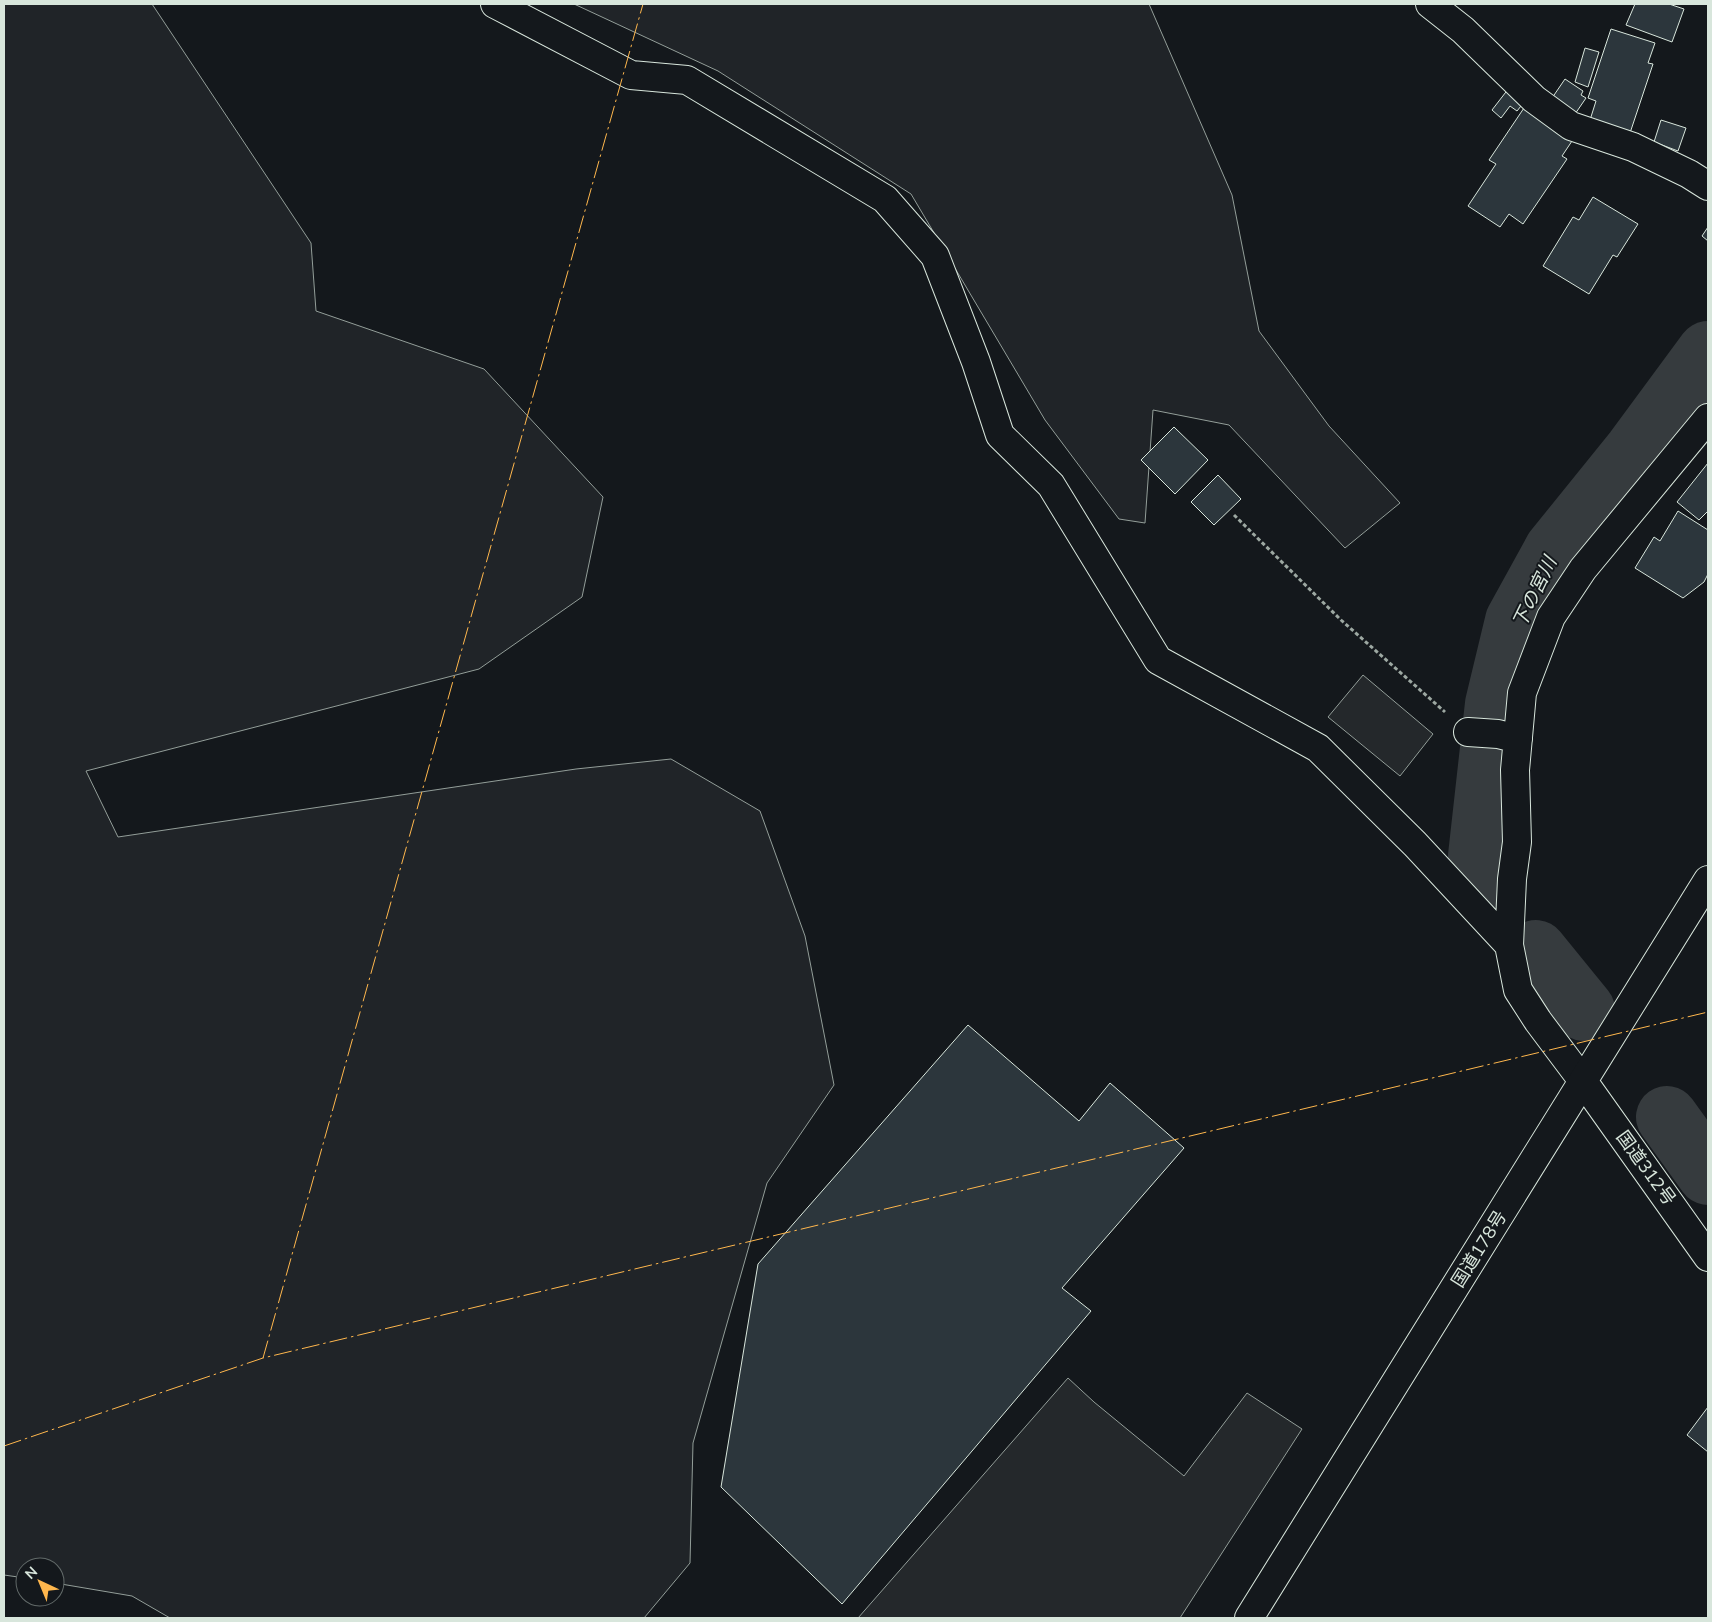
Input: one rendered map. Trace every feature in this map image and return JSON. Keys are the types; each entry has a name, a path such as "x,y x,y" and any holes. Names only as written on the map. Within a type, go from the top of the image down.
{"main road":[{"path":"494,4 631,75 687,80 885,199 935,256 976,362 1000,435 1051,485 1158,660 1318,748 1415,844 1509,945"},
{"path":"1430,4 1463,30 1534,99 1571,126 1633,147 1690,174 1708,186"},
{"name":"国道312号","path":"1708,418 1583,569 1551,617 1508,736 1515,770 1517,842 1512,879 1509,945 1518,990 1538,1021 1708,1257"},
{"path":"1468,732 1508,736"},
{"name":"国道178号","path":"1249,1618 1708,880"}],"path":[{"path":"1234,515 1341,620 1468,732"}],"shaded area":[{"path":"4,4 152,4 311,243 316,311 484,369 603,497 582,597 479,669 86,771 118,837 576,769 671,759 760,811 805,936 834,1085 767,1183 693,1443 690,1563 644,1618 170,1618 132,1596 65,1585 65,1557 15,1557 15,1577 4,1575"},
{"path":"574,4 1149,4 1232,195 1259,331 1329,426 1400,503 1345,548 1229,425 1153,410 1145,523 1119,519 1045,420 911,194 718,71"},
{"path":"1363,675 1433,734 1400,776 1328,717"},
{"path":"1068,1378 1094,1402 1184,1476 1247,1393 1302,1429 1180,1618 858,1618"}],"building":[{"path":"1635,4 1669,4 1684,9 1672,42 1626,25"},
{"path":"1611,29 1655,43 1648,63 1653,64 1630,133 1590,120 1596,101 1588,98"},
{"path":"1585,48 1599,52 1588,87 1575,82"},
{"path":"1565,79 1583,91 1581,95 1586,98 1573,117 1550,101"},
{"path":"1509,88 1525,101 1517,111 1510,106 1501,118 1492,110"},
{"path":"1526,105 1574,138 1562,156 1567,159 1523,224 1509,214 1500,227 1468,206 1496,164 1489,160"},
{"path":"1661,120 1686,128 1678,151 1654,142"},
{"path":"1593,197 1638,224 1617,257 1613,255 1589,294 1543,266 1573,217 1579,220"},
{"path":"1708,227 1708,241 1702,236"},
{"path":"1174,427 1208,460 1175,494 1141,460"},
{"path":"1708,463 1708,511 1699,520 1677,502"},
{"path":"1218,475 1241,499 1214,525 1191,502"},
{"path":"1678,511 1708,530 1708,574 1704,582 1683,598 1635,568 1654,537 1660,541"},
{"path":"968,1025 1079,1121 1110,1083 1184,1148 1062,1288 1091,1311 842,1604 721,1487 758,1264"},
{"path":"1708,1407 1708,1452 1687,1435"}],"waterway":[{"name":"下の宮川","path":"1483,882 1479,856 1496,704 1516,621 1555,550 1635,451 1708,352"},
{"name":"下の宮川","path":"1536,951 1584,1010"},
{"name":"下の宮川","path":"1667,1117 1708,1174"}],"power":[{"path":"263,1358 643,4"},
{"path":"4,1446 263,1358 1708,1012"}]}
